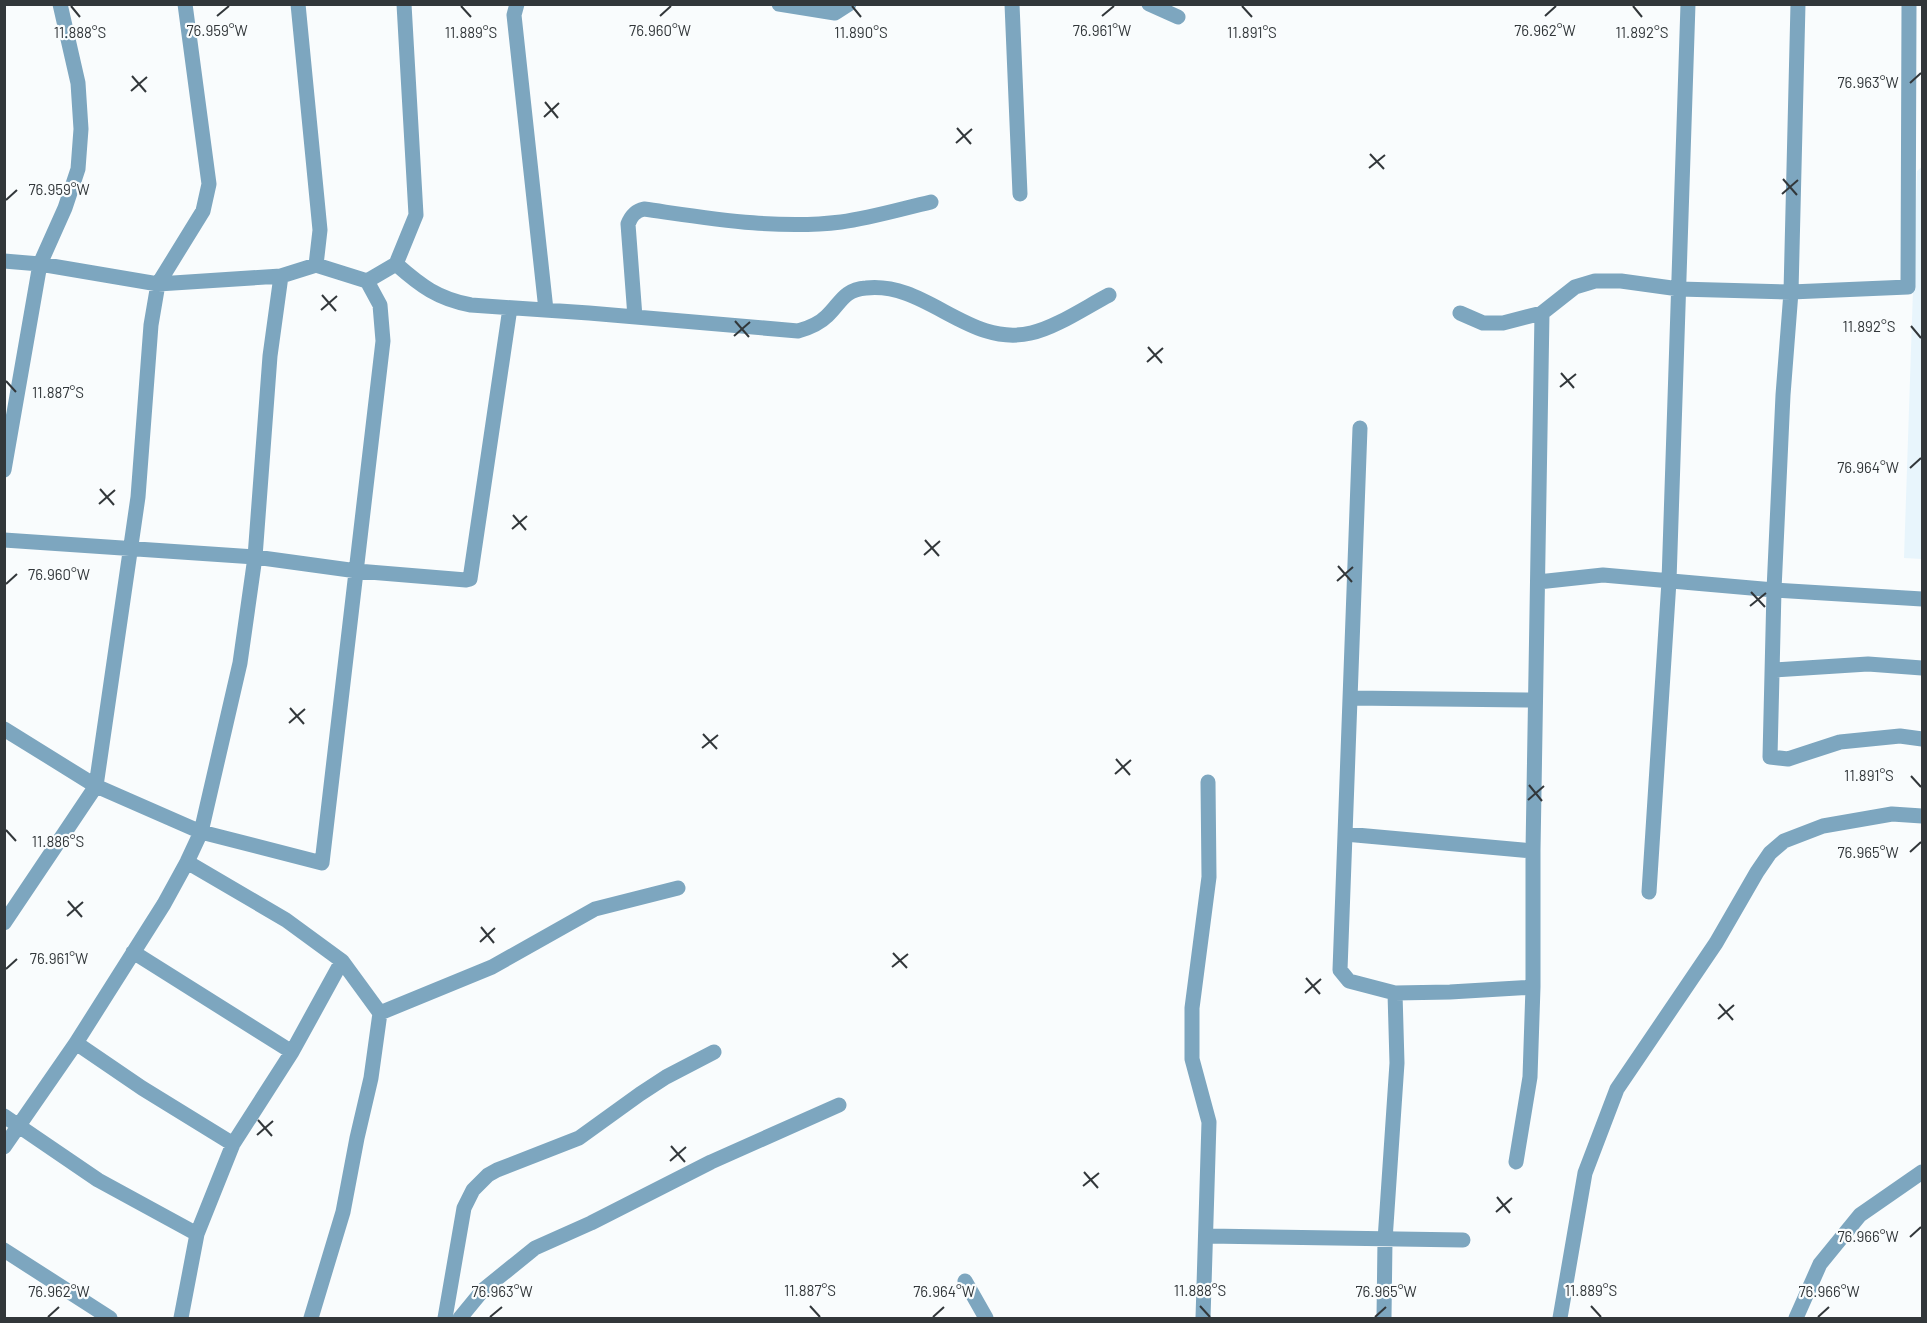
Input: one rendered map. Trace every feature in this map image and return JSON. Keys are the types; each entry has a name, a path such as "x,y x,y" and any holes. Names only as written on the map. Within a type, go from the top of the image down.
{"street":[{"path":"4,470 40,264 78,169 81,129 78,83 60,4"},
{"path":"4,923 96,786 138,497 151,325 158,284 203,211 209,184 185,4"},
{"path":"297,4 320,230 316,265"},
{"path":"367,281 396,264 416,215 404,4"},
{"path":"517,4 514,15 546,310"},
{"path":"779,4 835,13 849,4"},
{"path":"1012,4 1020,194"},
{"path":"1149,4 1178,17"},
{"path":"1649,892 1669,580 1688,4"},
{"path":"1798,4 1791,292 1774,590 1770,757 1788,759 1840,742 1900,736 1923,739"},
{"path":"1460,314 1483,323 1503,323 1542,313 1575,287 1595,281 1621,281 1679,289 1791,292 1908,287 1909,4"},
{"path":"635,317 628,224 630,218 644,209 771,224 807,224 842,222 931,202"},
{"path":"4,261 40,264 158,284 281,276 316,265 367,281 380,305 383,341 322,863 201,832 96,786 4,729"},
{"path":"396,264 418,283 442,298 471,305 798,331 809,328 826,318 841,298 862,288 899,290 984,330 1004,335 1042,330 1109,295"},
{"path":"4,1147 76,1043 133,952 187,862 201,832 240,663 255,557 270,356 281,276"},
{"path":"4,540 255,557 357,571 464,581 470,579 510,308"},
{"path":"1516,1162 1530,1077 1533,987 1535,700 1542,313"},
{"path":"1360,428 1340,970 1349,981 1395,993 1533,987"},
{"path":"1538,582 1603,575 1774,590 1923,599"},
{"path":"1773,670 1868,664 1923,668"},
{"path":"1350,698 1535,700"},
{"path":"1203,1318 1209,1122 1192,1059 1192,1008 1209,877 1208,782"},
{"path":"1560,1318 1585,1173 1617,1089 1716,943 1770,853 1784,841 1823,826 1892,814 1923,816"},
{"path":"1345,834 1533,851"},
{"path":"187,862 286,920 342,961 380,1013 371,1078 343,1212 311,1318"},
{"path":"380,1013 492,967 596,909 678,888"},
{"path":"133,952 292,1052"},
{"path":"181,1318 197,1234 233,1144 292,1052 342,961"},
{"path":"1384,1318 1385,1240 1397,1063 1395,993"},
{"path":"76,1043 142,1088 233,1144"},
{"path":"445,1318 464,1208 467,1198 480,1182 497,1170 579,1138 666,1077 714,1052"},
{"path":"460,1318 483,1290 535,1248 591,1223 711,1162 838,1105"},
{"path":"4,1116 98,1179 197,1234"},
{"path":"1796,1318 1820,1264 1860,1215 1923,1172"},
{"path":"1207,1236 1463,1240"},
{"path":"4,1250 110,1318"},
{"path":"965,1281 986,1318"}],"shaded area":[{"path":"1922,167 1922,559 1904,558 1917,171"}]}
